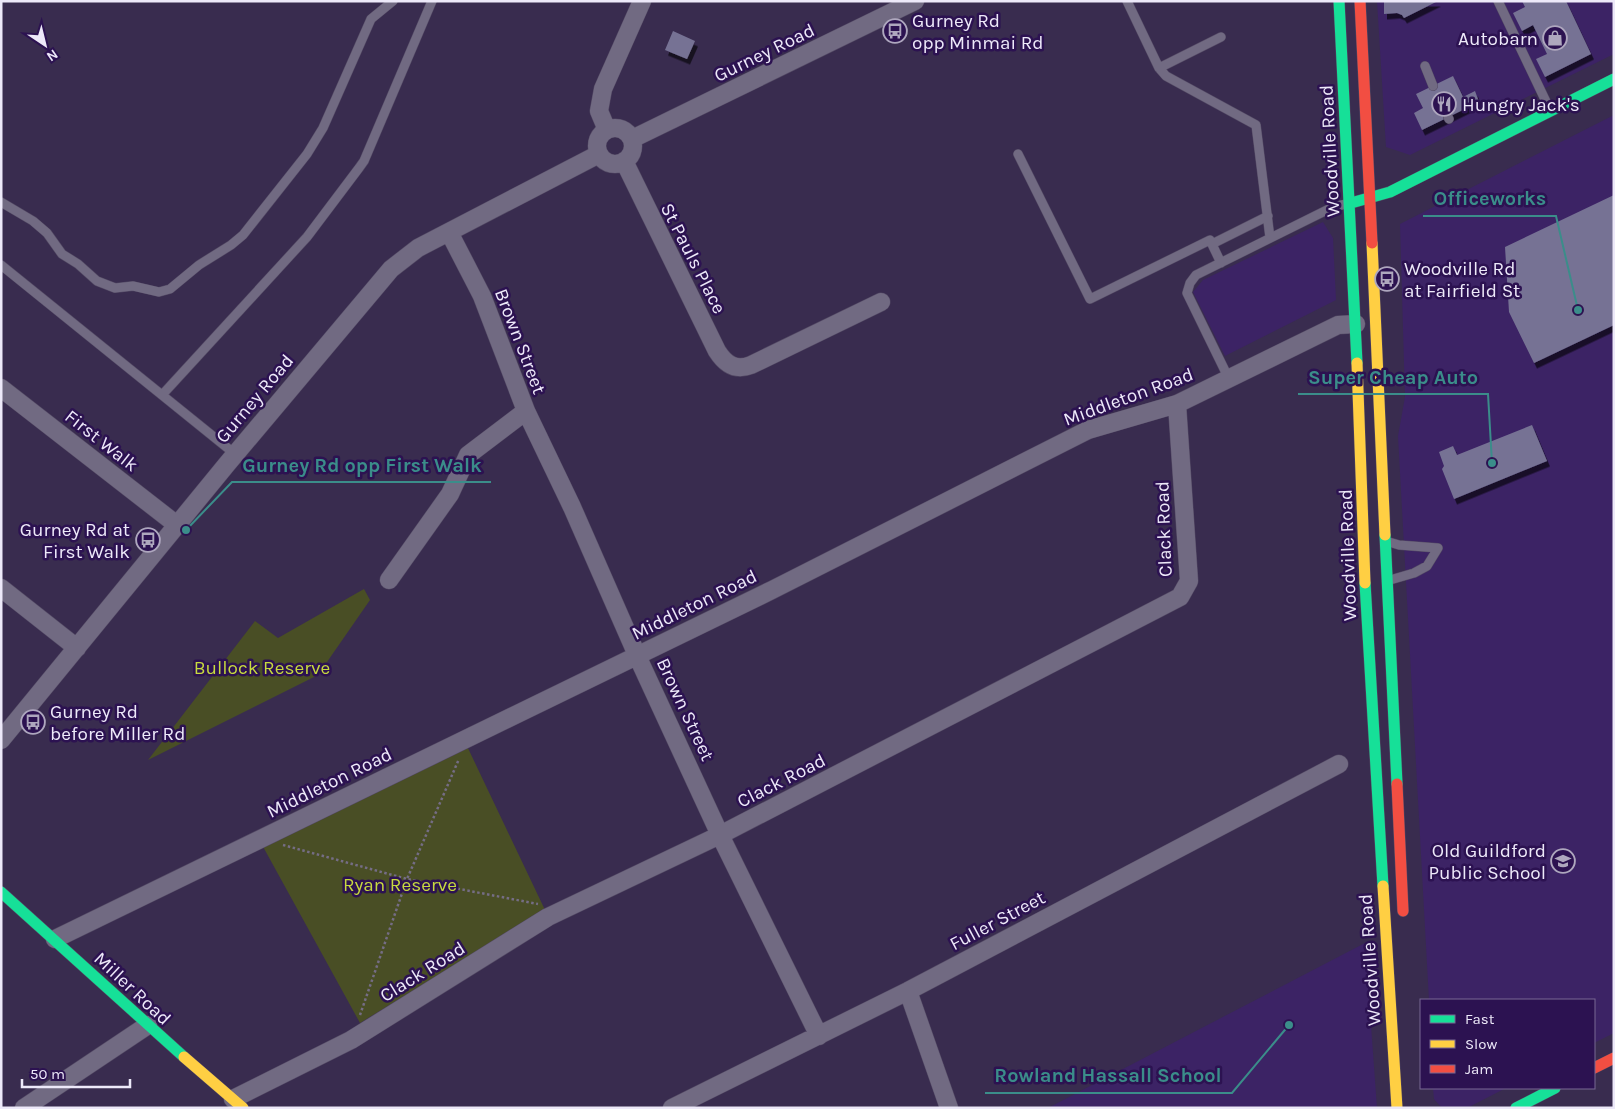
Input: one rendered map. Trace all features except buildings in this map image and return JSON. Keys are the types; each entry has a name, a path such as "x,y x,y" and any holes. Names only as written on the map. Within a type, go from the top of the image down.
{"main road":[{"name":"Woodville Road","path":"1339,1 1356,324 1363,542 1372,724 1397,1108"},
{"name":"Woodville Road","path":"1360,1 1372,198 1374,313 1403,922"},
{"path":"1349,203 1390,192 1614,79"},
{"name":"Miller Road","path":"1,892 148,1025 238,1103"},
{"path":"1595,1068 1614,1058"},
{"path":"1516,1108 1553,1089"}],"street":[{"path":"607,130 599,111 603,89 642,1"},
{"name":"Gurney Road","path":"632,140 893,6 915,1"},
{"path":"619,128 624,130 632,140 633,150 624,161 618,163 607,162 599,154 597,143 599,137 607,130 619,128"},
{"name":"Gurney Road","path":"1,740 235,454 391,268 418,248 599,154"},
{"name":"St Pauls Place","path":"624,161 718,352 727,363 732,374 740,368 751,365 881,302"},
{"name":"Brown Street","path":"449,232 482,296 526,411 572,507 637,656 720,835 819,1036"},
{"name":"Middleton Road","path":"55,939 772,590 1088,430 1177,404 1338,325 1356,324"},
{"name":"First Walk","path":"1,388 177,525"},
{"name":"Clack Road","path":"238,1103 352,1040 548,917 720,835 1180,597 1189,581 1177,404"},
{"path":"389,580 450,494 468,455 526,411"},
{"path":"1,588 77,648"},
{"name":"Fuller Street","path":"672,1108 908,991 1339,764"},
{"path":"908,991 949,1108"},
{"path":"24,1108 148,1025"}],"lane":[{"path":"1,202 34,220 47,233 62,254 78,264 101,284 115,288 133,286 159,292 170,289 199,265 243,236 300,164 323,128 369,22 393,1"},
{"path":"162,395 307,237 360,168 432,1"},
{"path":"1127,1 1159,68 1166,76 1256,125 1270,238"},
{"path":"1498,1 1550,110"},
{"path":"1159,68 1221,38"},
{"path":"1425,66 1433,86"},
{"path":"1018,154 1090,299 1210,240 1221,263"},
{"path":"1229,379 1187,293 1190,283 1196,275 1333,207 1349,203"},
{"path":"1212,244 1268,216"},
{"path":"1,265 235,454"},
{"path":"1384,540 1399,545 1438,548 1427,566 1414,573 1386,582"}],"path":[{"path":"352,1040 407,879 468,738"},
{"path":"260,839 407,879 564,909"}],"shaded area":[{"path":"1377,1 1614,1 1614,54 1410,155 1386,147"},
{"path":"1614,115 1614,1033 1595,1042 1595,999 1429,999 1398,436 1405,397 1400,224"},
{"path":"1323,222 1333,238 1336,300 1225,356 1193,292 1203,280"},
{"path":"1365,943 1377,1108 1048,1108"},
{"path":"1433,1089 1504,1089 1467,1108 1442,1108 1434,1099"}],"green space":[{"name":"Bullock Reserve","path":"364,589 370,600 318,675 148,760 255,621 278,638"},
{"name":"Ryan Reserve","path":"466,744 545,910 360,1023 261,843"}],"traffic: fast":[{"path":"1339,1 1357,363"},
{"path":"1351,203 1390,192 1614,79"},
{"path":"1385,535 1397,784"},
{"path":"1365,583 1383,886"},
{"path":"1,892 184,1057"},
{"path":"1516,1108 1553,1089"}],"traffic: slow":[{"path":"1372,243 1385,535"},
{"path":"1357,363 1365,583"},
{"path":"1383,886 1397,1108"},
{"path":"184,1057 243,1108"}],"traffic: jam":[{"path":"1360,1 1372,243"},
{"path":"1397,784 1403,911"},
{"path":"1595,1068 1614,1058"}],"place":[{"name":"Gurney Rd opp Minmai Rd","path":"895,31"},
{"name":"Autobarn","path":"1555,38"},
{"name":"Hungry Jack's","path":"1444,104"},
{"name":"Woodville Rd at Fairfield St","path":"1387,279"},
{"name":"Officeworks","path":"1578,310"},
{"name":"Super Cheap Auto","path":"1492,463"},
{"name":"Gurney Rd opp First Walk","path":"186,530"},
{"name":"Gurney Rd at First Walk","path":"148,540"},
{"name":"Gurney Rd before Miller Rd","path":"33,722"},
{"name":"Old Guildford Public School","path":"1563,861"},
{"name":"Rowland Hassall School","path":"1289,1025"}]}
